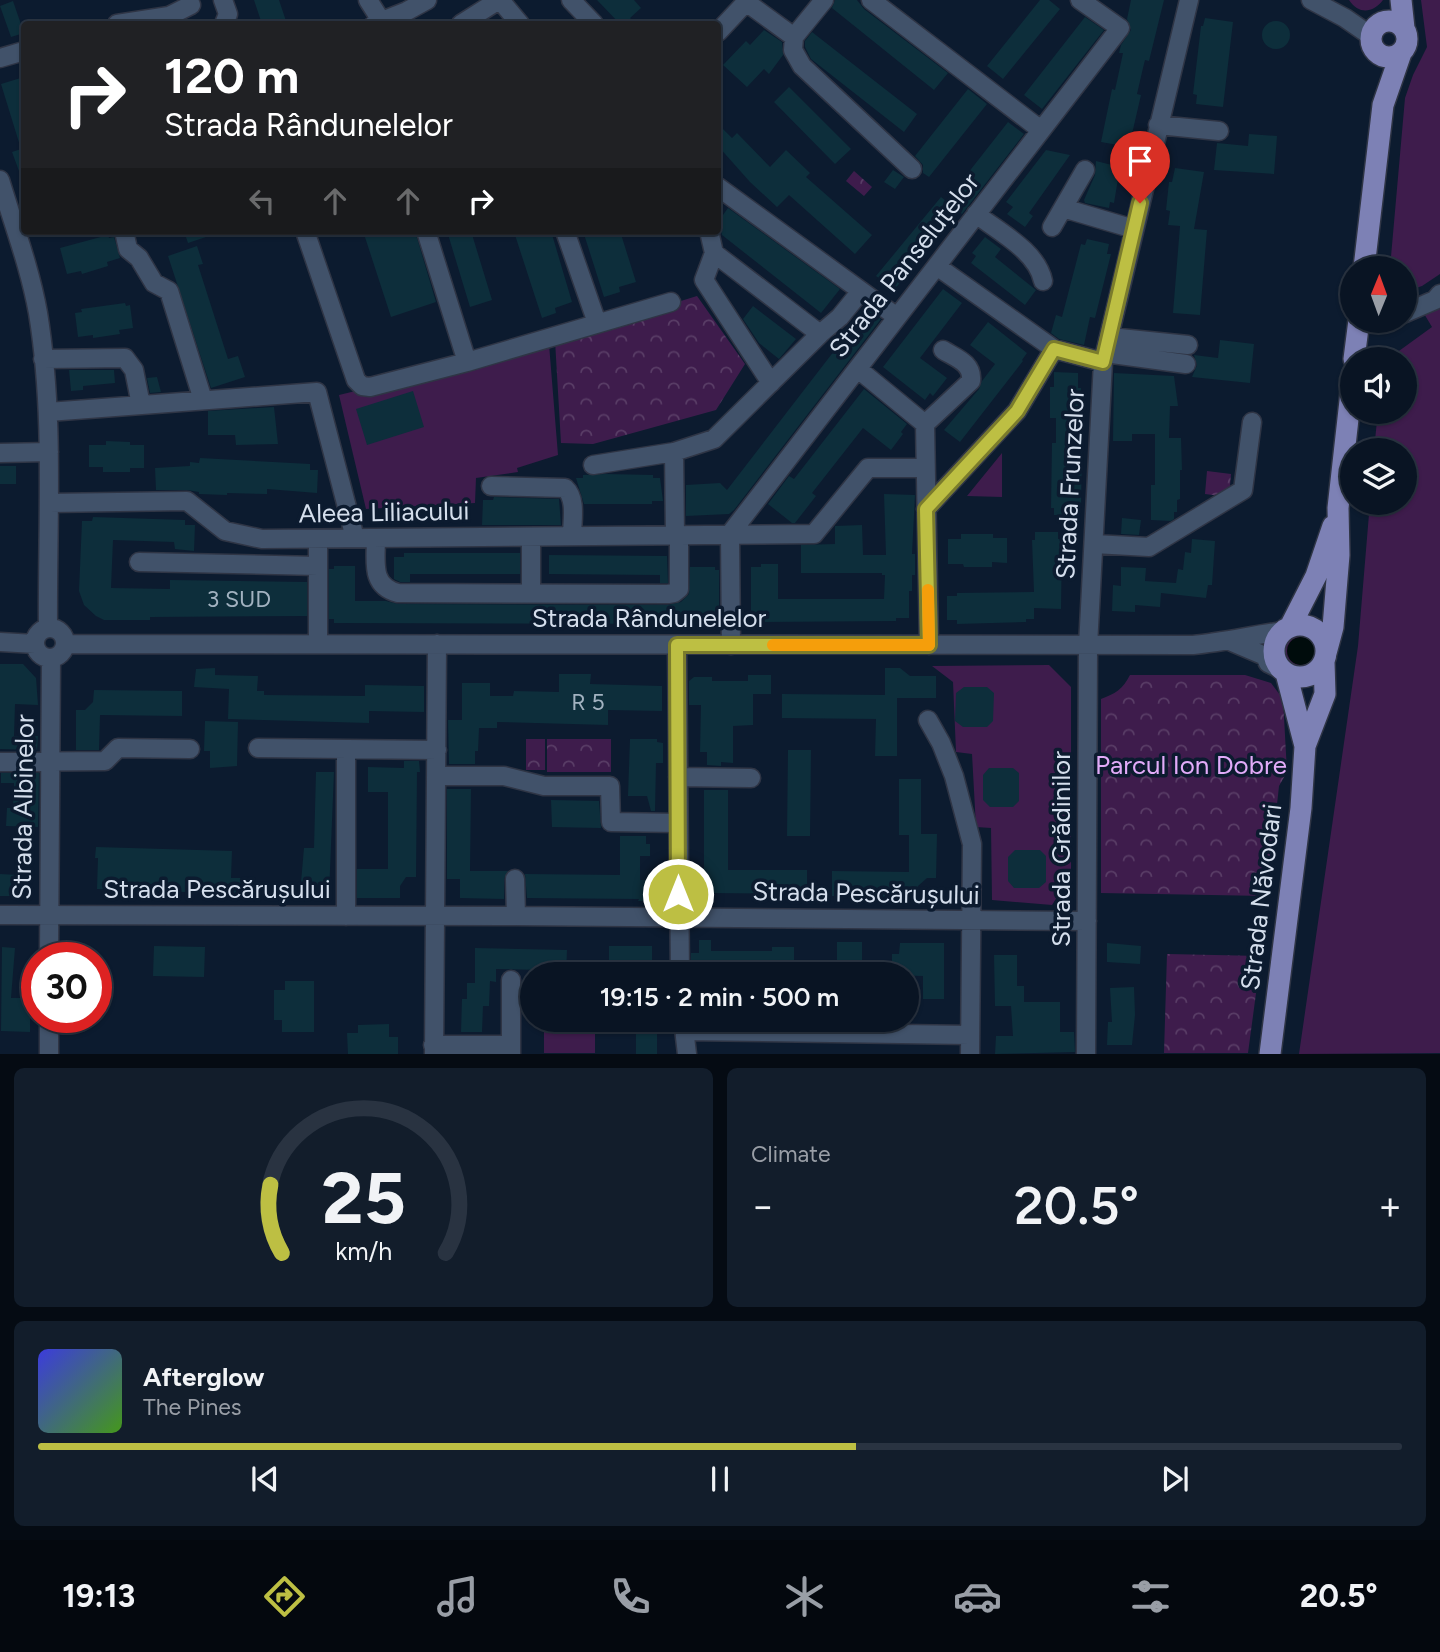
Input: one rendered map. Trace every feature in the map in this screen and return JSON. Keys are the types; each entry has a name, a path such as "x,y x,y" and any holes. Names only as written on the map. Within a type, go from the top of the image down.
{"main road":[{"path":"1365,256 1382,105 1374,36 1389,0"},
{"path":"1382,105 1407,38 1401,0"},
{"path":"1374,36 1394,22 1404,28"},
{"path":"1374,36 1382,56 1390,57 1401,53"},
{"name":"Strada Năvodari","path":"1270,1054 1303,790 1305,746 1325,694 1326,657 1333,627 1338,567 1338,508 1347,424"},
{"name":"Strada Năvodari","path":"1287,629 1324,555 1338,508"},
{"path":"1308,626 1316,630 1326,645 1326,657 1312,675 1294,677 1284,672 1274,656 1274,649 1287,629 1308,626"},
{"name":"Strada Năvodari","path":"1284,672 1305,746"}],"street":[{"path":"223,0 228,14 225,21"},
{"path":"368,0 377,21"},
{"path":"383,21 426,0"},
{"path":"470,21 526,0"},
{"path":"571,0 591,21"},
{"path":"824,0 794,37 793,50 802,66 912,169"},
{"path":"871,0 1041,130"},
{"name":"Strada Panseluțelor","path":"730,534 1120,28 1080,0"},
{"name":"Strada Frunzelor","path":"1088,646 1106,351 1189,0"},
{"path":"1311,0 1374,36"},
{"path":"721,29 747,1 794,37"},
{"path":"136,21 192,9"},
{"path":"0,58 21,52"},
{"path":"1158,125 1219,131"},
{"path":"1052,227 1085,170"},
{"path":"0,180 32,286 43,359 48,412 48,628"},
{"path":"721,189 897,317"},
{"path":"1063,208 1133,229"},
{"path":"976,215 1029,255 1041,268 1043,281"},
{"path":"125,235 128,249 139,258 155,283 169,291 203,400"},
{"path":"306,235 356,380 362,386 370,387 467,362 671,302"},
{"path":"427,235 467,362"},
{"path":"566,235 597,323"},
{"path":"710,235 714,253 704,280 771,383"},
{"path":"714,253 820,334"},
{"path":"938,267 1054,349 1106,351 1188,345"},
{"path":"593,465 674,452 714,439 839,317 861,291"},
{"path":"1418,308 1436,300 1440,294"},
{"path":"926,509 1017,411 1054,349"},
{"path":"929,645 925,424 971,381 972,374 968,365 943,350"},
{"path":"1106,351 1185,364"},
{"path":"43,359 125,358 135,370 141,405"},
{"path":"858,369 925,424"},
{"path":"48,412 317,392 355,538"},
{"path":"1094,544 1149,547 1243,490 1252,422"},
{"path":"0,453 48,452"},
{"path":"376,538 376,570 379,581 386,590 398,593 674,593 679,589 680,581 674,452"},
{"name":"Aleea Liliacului","path":"49,503 187,501 225,531 262,539 814,534 868,468 925,468"},
{"path":"491,486 565,488 572,500 572,536"},
{"path":"730,534 732,645"},
{"path":"531,537 531,593"},
{"path":"318,539 318,644"},
{"path":"139,562 318,565"},
{"path":"53,628 62,634 65,644 59,655 51,658 38,653 35,644 37,635 53,628"},
{"name":"Strada Rândunelelor","path":"65,644 1193,645 1232,642 1251,635 1287,629"},
{"path":"0,642 35,644"},
{"name":"Strada Rândunelelor","path":"1232,642 1265,656 1268,663 1284,672"},
{"path":"437,644 433,1049 511,1049 511,981"},
{"path":"677,645 680,962"},
{"name":"Strada Grădinilor","path":"1086,1054 1088,646"},
{"name":"Strada Albinelor","path":"49,942 51,658"},
{"path":"928,720 941,743 954,776 972,844 970,1054"},
{"path":"0,762 105,761 118,748 190,749"},
{"path":"258,748 437,750"},
{"path":"346,748 346,916"},
{"path":"436,776 504,776 544,786 610,786 611,822 678,823"},
{"path":"677,777 751,778"},
{"path":"515,878 516,916"},
{"name":"Strada Pescărușului","path":"0,915 1087,921"},
{"path":"684,1032 687,1054"},
{"path":"874,1032 970,1035"},
{"path":"49,1033 49,1054"}],"green space":[{"path":"1349,0 1383,0 1375,8 1362,10"},
{"path":"1421,0 1440,0 1440,274 1418,287 1418,256 1391,256 1405,98 1427,47"},
{"path":"854,171 872,187 864,196 846,181"},
{"path":"697,296 745,364 716,410 593,444 561,443 555,340"},
{"path":"1440,303 1440,1053 1299,1054 1358,646 1369,515 1417,515 1417,438 1375,438 1377,424 1417,424 1417,347 1404,347 1432,327 1423,312"},
{"path":"549,344 558,455 517,468 518,472 476,478 475,503 366,509 339,395"},
{"path":"1002,453 1002,497 967,496"},
{"path":"1207,471 1231,474 1229,497 1205,494"},
{"path":"1301,632 1314,638 1320,651 1314,664 1301,670 1288,664 1282,651 1288,638"},
{"path":"1049,665 1071,687 1071,876 1052,905 992,900 991,828 976,827 972,754 956,752 953,682 932,666"},
{"name":"Parcul Ion Dobre","path":"1130,675 1245,675 1271,683 1283,699 1287,772 1279,786 1267,896 1101,893 1101,699 1118,690"},
{"path":"526,739 545,739 545,770 526,770"},
{"path":"547,739 611,739 611,772 547,772"},
{"path":"1167,954 1261,956 1248,1053 1164,1053"},
{"path":"544,1032 595,1032 595,1053 544,1053"}],"shaded area":[{"path":"1301,637 1311,641 1315,651 1311,661 1301,665 1291,661 1287,651 1291,641"}],"building":[{"path":"254,0 279,0 286,21 261,21"},
{"path":"597,0 634,0 641,8 630,18 633,21 617,21"},
{"path":"835,0 857,0 864,9 948,73 934,90 832,8"},
{"path":"1040,0 1049,0 1060,9 1003,79 987,66"},
{"path":"1131,0 1164,0 1149,61 1145,60 1143,68 1137,94 1141,95 1129,147 1101,142 1123,53 1119,53 1121,45 1131,30 1127,19"},
{"path":"13,1 21,24 21,34 11,37 0,6"},
{"path":"1085,17 1104,30 1042,109 1024,95"},
{"path":"1205,18 1233,22 1223,107 1196,104 1197,95 1193,94 1201,26"},
{"path":"1276,21 1286,25 1290,35 1286,45 1276,49 1266,45 1262,35 1266,25"},
{"path":"764,30 782,42 783,55 769,74 764,69 747,87 723,65 746,41 750,45"},
{"path":"812,32 917,114 904,132 811,59 805,41"},
{"path":"21,78 21,149 1,84"},
{"path":"789,87 851,149 835,164 774,102"},
{"path":"968,89 987,104 929,177 923,173 923,165 915,156"},
{"path":"1008,122 1024,134 962,214 959,211 894,290 876,276 941,197 946,201"},
{"path":"721,127 732,138 737,133 770,167 786,150 810,173 806,177 872,235 855,254 789,195 777,207 721,149"},
{"path":"1249,134 1277,136 1274,174 1214,170 1217,143 1248,146"},
{"path":"21,149 21,177 12,152"},
{"path":"1046,150 1070,155 1029,213 1033,216 1025,227 1007,214 1013,207 1006,202"},
{"path":"1096,161 1120,167 1114,203 1110,202 1109,208 1085,203 1084,200 1095,175"},
{"path":"1175,168 1204,172 1194,229 1207,230 1200,315 1173,313 1180,226 1168,225 1170,211 1166,210 1169,182 1172,182"},
{"path":"893,170 904,177 895,189 884,182"},
{"path":"728,208 840,289 821,313 722,235 721,218"},
{"path":"108,235 109,238 114,237 120,258 107,262 108,266 82,274 81,271 67,274 60,248"},
{"path":"185,235 212,235 188,243"},
{"path":"364,235 416,235 436,302 391,317"},
{"path":"448,235 472,235 492,300 470,307"},
{"path":"515,235 552,235 572,302 555,308 556,313 542,318"},
{"path":"584,235 621,235 636,282 619,287 620,292 604,297"},
{"path":"985,237 1001,249 995,257 1036,290 1025,305 971,263 976,256 972,253"},
{"path":"1087,239 1109,244 1107,254 1111,254 1095,318 1090,317 1084,345 1059,339 1051,333 1056,315 1062,317 1081,244 1085,245"},
{"path":"197,246 203,264 198,265 228,359 238,356 245,377 211,388 168,256"},
{"path":"943,289 962,303 920,358 947,378 933,396 930,393 925,400 883,367"},
{"path":"125,303 126,306 130,305 133,328 119,330 120,334 78,337 75,313 82,312 81,309"},
{"path":"753,306 796,339 779,359 759,343 743,319"},
{"path":"864,307 881,319 734,510 729,514 686,516 686,485 720,483 727,490 861,316 859,314"},
{"path":"988,322 1027,353 960,442 944,430 979,389 995,364 970,345"},
{"path":"1220,340 1254,344 1250,383 1192,377 1197,365 1194,355 1218,358"},
{"path":"69,370 114,370 115,383 83,386 83,390 71,391"},
{"path":"1054,372 1078,373 1078,388 1081,388 1077,441 1082,441 1081,508 1076,508 1076,516 1054,515 1054,508 1051,508 1052,443 1056,443 1056,418 1050,418 1050,387 1054,387"},
{"path":"1114,373 1174,376 1178,406 1170,406 1169,438 1181,438 1182,470 1180,499 1177,500 1177,512 1174,512 1174,519 1171,521 1151,520 1151,485 1155,485 1155,434 1132,434 1132,441 1113,441"},
{"path":"157,377 161,392 150,393 147,378"},
{"path":"864,389 907,424 901,432 903,434 891,450 863,428 812,493 816,496 795,523 792,523 768,504 789,476 794,479"},
{"path":"413,391 424,427 367,445 356,409"},
{"path":"274,407 278,444 236,445 235,435 208,435 208,411"},
{"path":"106,441 144,445 144,468 130,468 130,472 103,472 103,467 89,467 89,445 106,445"},
{"path":"200,458 310,464 310,470 318,470 317,493 267,489 267,494 227,495 199,494 187,490 156,490 155,468 190,466 190,462 199,463"},
{"path":"0,466 16,466 16,484 0,484"},
{"path":"606,474 653,475 653,478 660,478 663,501 652,501 652,504 584,504 576,478"},
{"path":"884,494 915,495 912,554 915,554 915,575 912,575 912,591 909,591 909,618 896,618 896,621 761,622 761,618 751,618 751,567 761,567 761,564 778,564 778,599 884,599 885,575 882,573 801,573 801,545 835,544 835,526 862,525 863,555 886,555"},
{"path":"494,497 559,499 561,525 482,525 483,500 493,500"},
{"path":"93,517 185,520 185,525 195,525 194,551 175,549 174,542 113,540 111,588 170,589 170,580 307,582 307,616 104,620 84,605 79,591 82,521 92,521"},
{"path":"1122,518 1141,520 1139,535 1121,534"},
{"path":"1035,532 1058,532 1058,539 1062,539 1061,609 1034,608 1034,619 1026,619 1026,622 957,624 957,620 947,620 947,596 957,596 957,593 1034,592 1032,540 1035,540"},
{"path":"961,534 993,534 993,538 1007,538 1007,563 992,562 992,567 948,564 948,539 961,539"},
{"path":"1192,539 1215,541 1212,585 1208,585 1206,598 1161,593 1160,607 1135,605 1135,612 1112,611 1113,585 1121,586 1121,567 1146,568 1145,581 1176,583 1178,569 1183,570 1185,552 1191,553"},
{"path":"404,553 520,553 520,574 410,574 410,582 400,582 394,579 394,557 404,557"},
{"path":"549,555 667,556 668,583 660,583 660,575 549,574"},
{"path":"334,566 355,566 355,601 386,601 398,604 668,605 681,602 689,594 690,567 715,567 715,570 719,570 719,620 712,620 712,624 334,623 334,619 329,619 329,569 334,569"},
{"path":"0,664 23,664 36,678 38,705 15,704 14,736 38,736 37,750 0,749"},
{"path":"215,668 215,675 258,676 257,691 264,691 264,695 365,696 365,685 424,686 424,712 369,711 369,723 228,719 229,689 194,687 196,669"},
{"path":"885,668 900,668 910,676 936,676 936,698 897,698 897,756 875,756 876,719 782,718 782,694 885,695"},
{"path":"559,674 591,674 590,684 662,686 662,711 608,710 608,725 497,722 497,728 479,728 475,764 449,764 448,720 462,720 462,683 490,683 490,696 513,696 514,691 559,692"},
{"path":"748,675 771,675 771,694 753,694 753,725 733,726 733,763 707,765 707,752 700,752 701,705 689,705 689,681 694,677 712,677 712,681 748,681"},
{"path":"964,687 987,687 994,693 993,721 987,727 963,727 955,721 956,693"},
{"path":"94,690 182,691 182,716 100,715 99,750 76,750 76,710 85,710 93,702"},
{"path":"205,721 238,722 237,766 210,768 210,751 204,751"},
{"path":"630,739 657,739 657,742 663,743 663,763 656,763 655,811 651,811 647,796 628,796"},
{"path":"788,750 811,750 810,836 787,836"},
{"path":"404,761 419,761 416,877 406,877 400,886 400,898 357,898 357,869 388,869 388,792 368,792 368,767 404,768"},
{"path":"989,768 1013,768 1019,773 1019,801 1013,807 990,807 983,800 983,775"},
{"path":"316,772 334,772 329,894 300,894 304,848 314,848"},
{"path":"1,773 39,773 38,827 6,826 7,808 13,808 14,783 1,783"},
{"path":"899,779 921,779 921,834 937,834 936,878 927,878 918,886 918,897 832,896 832,871 909,872 909,835 899,835"},
{"path":"447,789 471,789 470,871 508,871 504,879 504,899 460,898 460,879 447,879"},
{"path":"704,790 728,790 728,870 807,870 807,894 708,893 708,901 691,900 691,886 704,886"},
{"path":"551,800 599,801 601,828 552,827"},
{"path":"620,836 646,836 646,844 650,844 650,856 640,856 640,880 663,880 663,896 658,901 527,898 525,874 620,875"},
{"path":"96,847 232,851 231,878 244,878 243,894 97,889"},
{"path":"1015,850 1040,850 1046,856 1046,882 1039,888 1014,888 1008,881 1008,857"},
{"path":"0,874 18,875 17,896 0,896"},
{"path":"699,940 711,940 711,951 772,951 772,947 794,947 794,962 691,962 691,953 699,953"},
{"path":"837,942 862,942 862,962 837,962"},
{"path":"900,943 944,943 944,999 923,999 923,976 919,976 919,962 892,962 892,954 899,954"},
{"path":"1107,943 1141,946 1140,964 1107,962"},
{"path":"154,946 205,947 204,977 153,976"},
{"path":"609,946 652,946 652,962 609,962"},
{"path":"2,947 15,948 11,998 21,998 21,1032 1,1031"},
{"path":"475,948 567,950 567,962 520,962 520,969 496,969 496,982 490,981 489,1006 483,1006 482,1032 461,1032 462,999 467,999 467,983 475,983"},
{"path":"994,955 1017,955 1017,986 1024,986 1024,1002 1060,1002 1060,1032 1074,1032 1075,1052 995,1054 996,1036 1013,1036 1011,1006 995,1006"},
{"path":"285,981 314,981 314,1032 282,1032 282,1020 274,1020 274,990 285,990"},
{"path":"1134,987 1132,1045 1107,1045 1108,1022 1112,1022 1110,988"},
{"path":"389,1024 389,1037 398,1037 398,1054 348,1054 347,1033 358,1033 358,1025"},
{"path":"636,1032 657,1032 657,1054 636,1054"}],"slow traffic":[{"path":"773,645 929,645 928,590"}],"route":[{"path":"678,894 677,645 929,645 926,509 1017,411 1054,349 1103,362 1140,203"}]}
